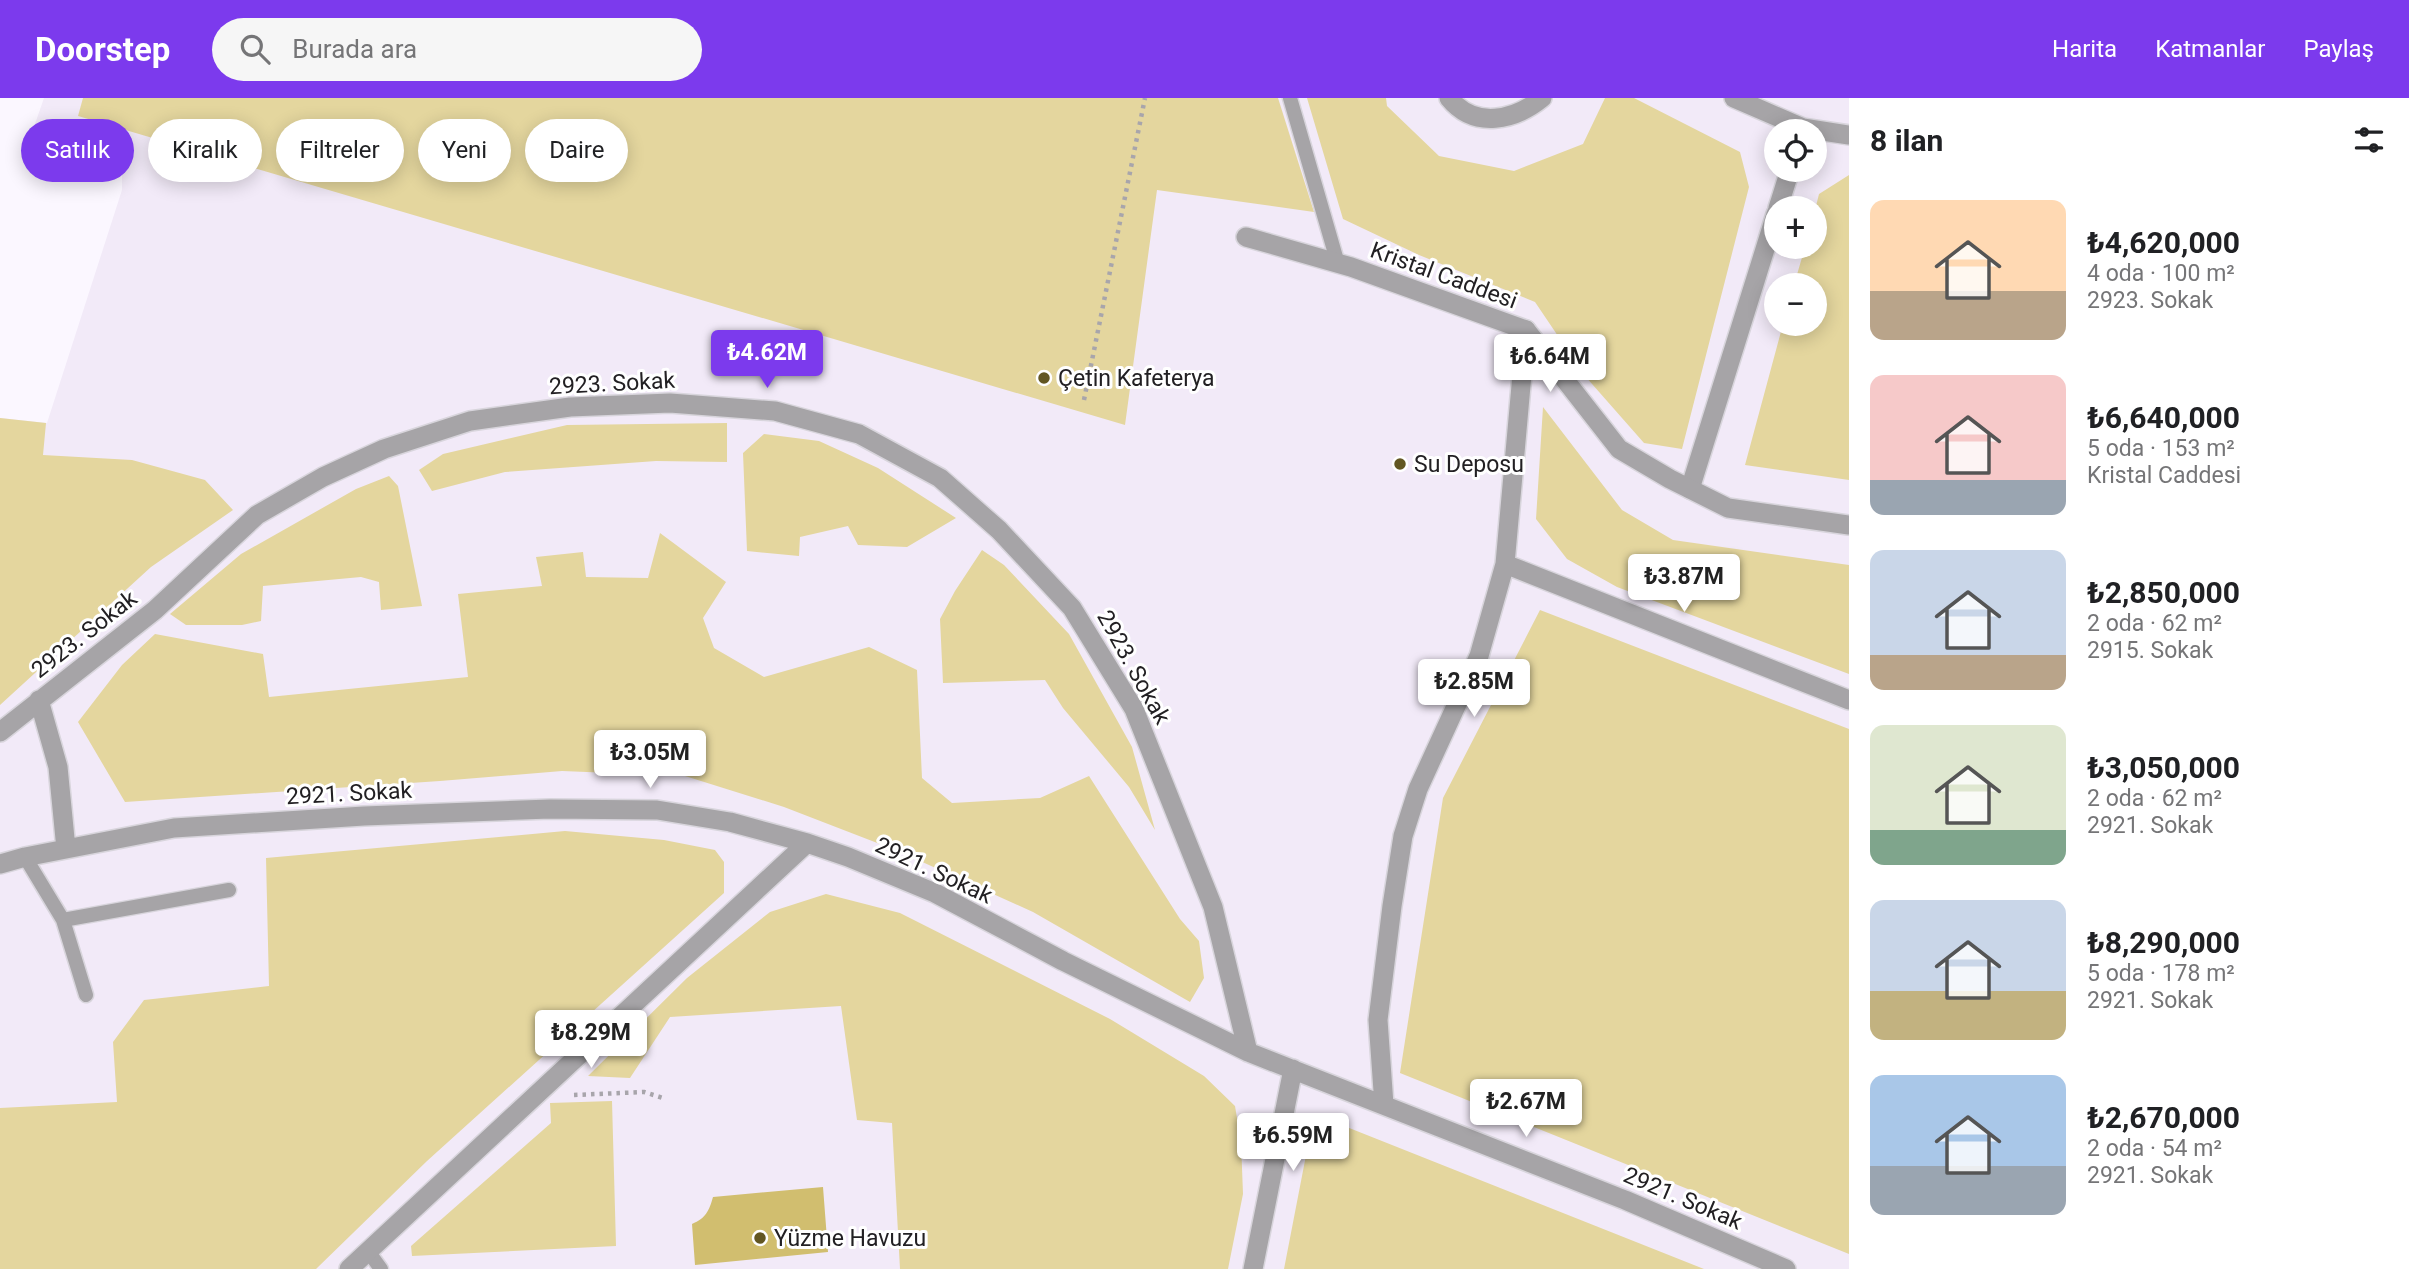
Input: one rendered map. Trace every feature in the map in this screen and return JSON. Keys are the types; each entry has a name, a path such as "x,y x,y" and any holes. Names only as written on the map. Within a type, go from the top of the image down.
{"street":[{"path":"1449,98 1469,113 1488,118 1508,118 1527,110 1542,98"},
{"path":"1734,98 1779,119"},
{"path":"1827,133 1849,135"},
{"name":"Kristal Caddesi","path":"1246,237 1338,264 1526,330 1619,449 1728,508 1849,525"},
{"path":"1690,489 1764,253"},
{"path":"1384,1105 1378,1020 1403,836 1418,789 1479,656 1505,564 1526,330"},
{"name":"2923. Sokak","path":"0,732 155,610 257,515 323,477 384,449 470,421 569,407 670,403 775,411 859,434 940,478 999,530 1072,608 1135,709 1213,906 1248,1052"},
{"path":"1505,564 1849,700"},
{"path":"39,700 58,767 66,849"},
{"name":"2921. Sokak","path":"0,864 174,828 364,816 550,809 657,810 730,822 848,857 934,893 1063,961 1248,1052 1625,1200 1786,1269"},
{"path":"349,1269 807,843"},
{"path":"1253,1269 1293,1069"}],"lane":[{"path":"1290,98 1338,264"},
{"path":"25,857 63,920 86,995"},
{"path":"63,920 229,890"},
{"path":"368,1251 381,1269"}],"path":[{"path":"1084,400 1145,98"},
{"path":"534,1097 644,1092 663,1098"}],"shaded area":[{"path":"44,98 1849,98 1849,1269 0,1269 0,418 47,423 122,190 122,182 134,182 134,119 37,119"},
{"path":"83,98 1278,98 1314,212 1157,190 1125,425 302,182 404,182 404,119 276,119 276,174 262,170 262,119 148,119 148,137 134,133 134,119 88,119 78,116"},
{"path":"1307,98 1386,98 1387,106 1439,156 1514,171 1583,144 1605,98 1634,98 1740,152 1749,187 1682,449 1644,443 1585,376 1535,302 1419,255 1343,219"},
{"path":"1849,175 1849,480 1745,465 1780,336 1827,336 1827,273 1797,273 1802,259 1827,259 1827,196 1819,194"},
{"path":"1543,407 1622,510 1673,540 1849,565 1849,674 1617,587 1567,559 1536,519"},
{"path":"0,418 46,423 43,455 132,460 205,480 233,510 151,567 0,705"},
{"path":"727,423 727,462 656,461 505,472 432,491 419,470 443,454 567,425"},
{"path":"764,434 819,441 878,468 956,518 907,547 858,545 848,526 800,537 799,556 747,551 743,453"},
{"path":"389,476 398,486 422,606 381,610 379,582 361,577 263,586 261,621 242,625 186,625 170,614 241,554 356,489"},
{"path":"660,533 726,582 703,618 714,648 764,677 869,647 917,670 922,778 952,803 1040,798 1089,776 1180,919 1199,941 1204,978 1190,1002 1033,912 898,851 784,807 685,776 562,771 125,802 78,722 122,665 155,634 263,654 269,697 468,677 458,594 542,586 536,557 583,552 586,577 648,578"},
{"path":"982,550 1004,565 1069,634 1132,747 1155,830 1129,787 1063,708 1045,680 943,683 940,619"},
{"path":"1540,610 1849,729 1849,1254 1400,1073 1443,798"},
{"path":"565,831 664,840 715,850 724,862 724,893 427,1161 316,1269 0,1269 0,1108 117,1102 113,1042 144,1000 269,986 266,858"},
{"path":"826,894 900,913 1110,1019 1204,1076 1235,1106 1241,1142 1243,1194 1228,1269 900,1269 892,1123 857,1120 841,1006 670,1017 630,1078 588,1076 687,978 770,912"},
{"path":"612,1101 616,1246 412,1256 411,1246 551,1123 550,1103"},
{"path":"1314,1114 1704,1269 1284,1269"},
{"name":"Yüzme Havuzu","path":"823,1187 828,1252 695,1265 692,1224 706,1214 713,1197"}],"place":[{"name":"Çetin Kafeterya","path":"1044,378"},
{"name":"Su Deposu","path":"1400,464"},
{"name":"Yüzme Havuzu","path":"760,1238"}]}
